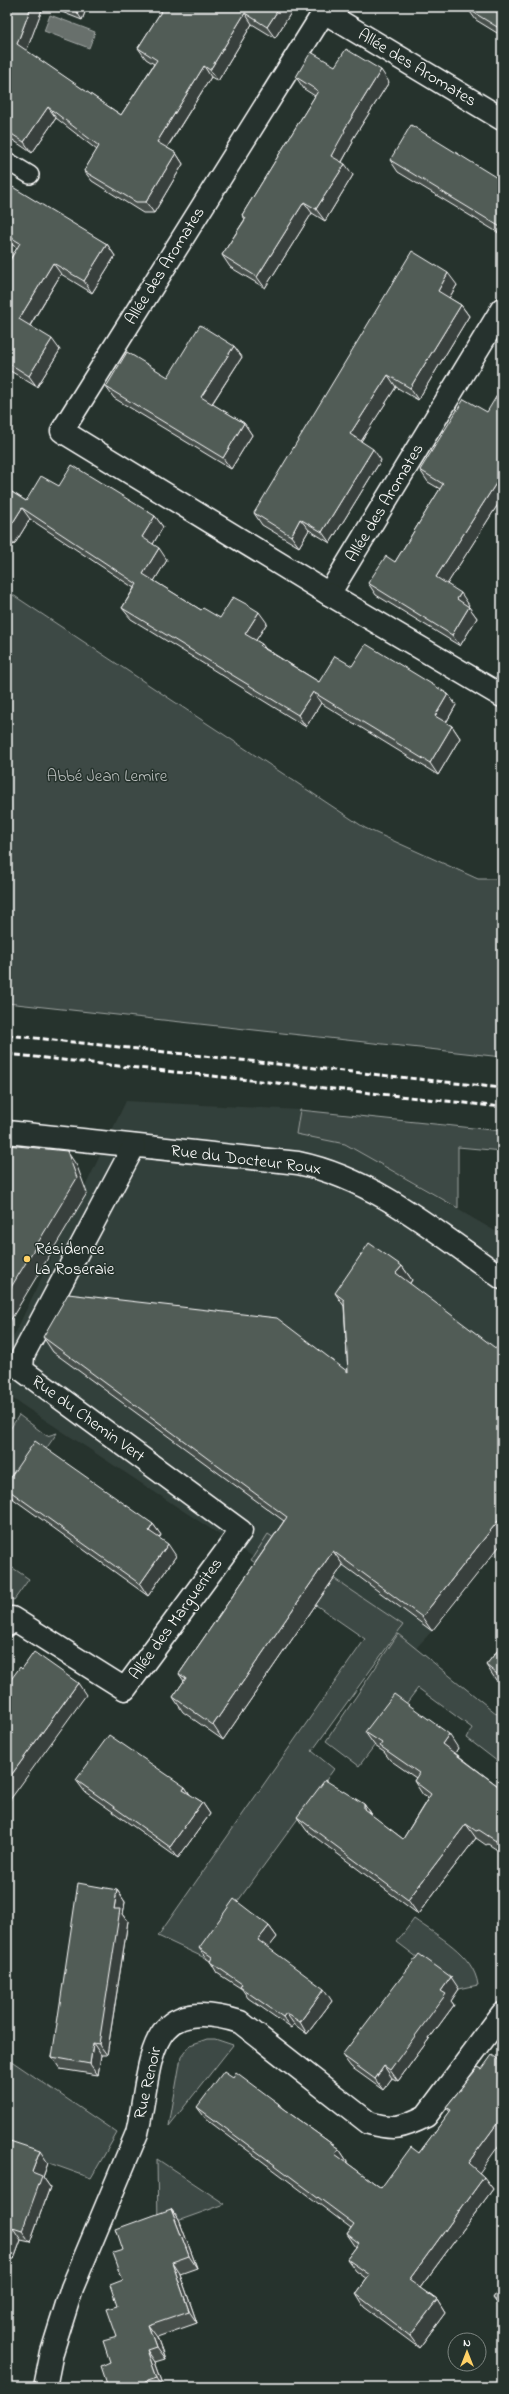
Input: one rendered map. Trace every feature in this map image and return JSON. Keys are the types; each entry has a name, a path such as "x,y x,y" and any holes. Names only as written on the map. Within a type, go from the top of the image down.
{"street":[{"name":"Allée des Aromates","path":"502,119 324,12 62,431 329,594 502,696"},
{"name":"Allée des Aromates","path":"329,594 502,309"},
{"name":"Rue du Docteur Roux","path":"7,1132 298,1163 335,1172 410,1213 502,1278"},
{"name":"Rue du Chemin Vert","path":"134,1146 23,1355 22,1370 241,1531"},
{"name":"Allée des Marguerites","path":"7,1625 12,1618 125,1689 241,1531"},
{"name":"Rue Renoir","path":"45,2387 52,2352 72,2288 137,2133 149,2063 155,2044 164,2028 180,2017 200,2014 222,2016 240,2022 369,2123 388,2129 409,2125 426,2116 502,2014"}],"lane":[{"path":"7,161 30,175"}],"shaded area":[{"path":"50,15 95,32 89,48 44,31"},
{"path":"126,1101 300,1110 296,1134 345,1144 502,1235 502,1543 432,1631 407,1658 7,1395 7,1350"}],"green space":[{"name":"Abbé Jean Lemire","path":"7,591 365,828 478,879 502,879 502,1057 7,1003"},
{"path":"300,1110 502,1131 502,1151 458,1147 458,1208 345,1144 296,1134"},
{"path":"19,1415 47,1436 57,1433 7,1505 7,1434"},
{"path":"268,1534 403,1625 312,1751 334,1769 235,1905 207,1959 158,1936 365,1639 251,1560"},
{"path":"7,1564 29,1579 14,1600 10,1598 7,1602"},
{"path":"398,1634 502,1718 502,1765 467,1738 472,1728 418,1688 359,1766 326,1741"},
{"path":"414,1919 443,1939 462,1955 470,1964 478,1985 459,1989 397,1942"},
{"path":"207,2039 215,2039 233,2045 169,2126 181,2057 190,2045"},
{"path":"7,2058 117,2133 91,2178 7,2148"},
{"path":"157,2159 225,2204 158,2228"}],"building":[{"path":"7,7 31,7 17,44 121,115 157,60 138,48 164,7 280,7 267,27 245,13 210,70 204,66 157,142 176,153 146,202 136,202 84,171 99,146 48,107 24,142 7,131"},
{"path":"469,7 502,7 502,30 468,9"},
{"path":"346,49 381,70 344,130 345,131 331,156 345,164 316,209 304,202 257,277 222,255 246,218 242,215 318,91 296,77 303,65 311,52 335,66"},
{"path":"411,125 502,181 502,228 390,160"},
{"path":"11,186 107,244 84,281 53,263 19,319 52,339 29,376 7,362 7,265 20,243 7,235 7,193"},
{"path":"412,251 448,273 438,291 461,305 410,388 388,375 350,434 373,449 322,532 300,519 291,536 254,513"},
{"path":"200,325 234,346 201,397 244,423 223,458 106,387 127,352 168,377"},
{"path":"502,387 502,474 436,577 461,593 457,599 469,607 452,635 368,583 386,556 395,562 443,484 420,470 464,399 487,412"},
{"path":"72,465 155,516 142,537 159,548 143,574 201,610 203,608 220,618 233,597 246,604 259,612 245,634 262,644 260,646 319,682 335,656 352,666 366,644 448,694 435,716 452,726 430,763 313,692 298,715 122,608 137,584 22,508 7,532 7,489 26,501 41,476 59,486"},
{"name":"Résidence La Roseraie","path":"7,1145 67,1151 77,1178 7,1294"},
{"path":"369,1243 402,1266 396,1273 502,1353 502,1516 422,1617 333,1551 213,1725 173,1697 186,1678 179,1674 287,1517 43,1337 68,1294 277,1318 348,1372 344,1300 335,1293"},
{"path":"35,1441 153,1524 149,1531 168,1544 140,1584 7,1489 7,1482"},
{"path":"502,1645 502,1678 486,1665"},
{"path":"34,1652 78,1683 7,1781 7,1685 20,1667 22,1669"},
{"path":"394,1694 449,1734 442,1744 502,1789 502,1837 500,1835 496,1841 466,1824 408,1900 297,1817 325,1780 364,1804 364,1809 403,1839 431,1794 414,1781 419,1773 380,1746 382,1743 365,1732"},
{"path":"109,1735 185,1787 183,1790 202,1802 170,1847 76,1780"},
{"path":"78,1883 117,1890 114,1909 120,1909 99,2044 93,2043 90,2064 52,2057"},
{"path":"234,1899 269,1926 258,1940 324,1989 300,2022 286,2013 283,2017 240,1987 242,1984 210,1962 212,1957 199,1948"},
{"path":"419,1954 451,1977 441,1991 446,1994 390,2070 384,2066 375,2079 342,2055"},
{"path":"492,2055 502,2062 502,2117 468,2163 484,2177 409,2280 437,2300 410,2336 356,2294 370,2275 347,2259 359,2243 347,2234 354,2224 197,2107 224,2071 233,2077 236,2072 279,2104 278,2105 339,2149 335,2154 381,2188 411,2147 419,2153 451,2110 446,2107 478,2067 482,2069"},
{"path":"7,2140 40,2151 32,2172 42,2176 22,2231 13,2228 7,2245"},
{"path":"171,2209 189,2256 172,2262 189,2311 148,2325 156,2347 147,2350 157,2378 145,2382 146,2387 108,2387 101,2366 110,2362 103,2341 117,2337 107,2309 117,2306 110,2285 123,2280 113,2253 123,2250 116,2229"},
{"path":"502,2286 502,2305 493,2298"},
{"path":"502,2319 502,2332 496,2327"}],"railway":[{"path":"7,1035 502,1088"},
{"path":"7,1054 502,1107"}],"place":[{"name":"Résidence La Roseraie","path":"27,1259"}]}
